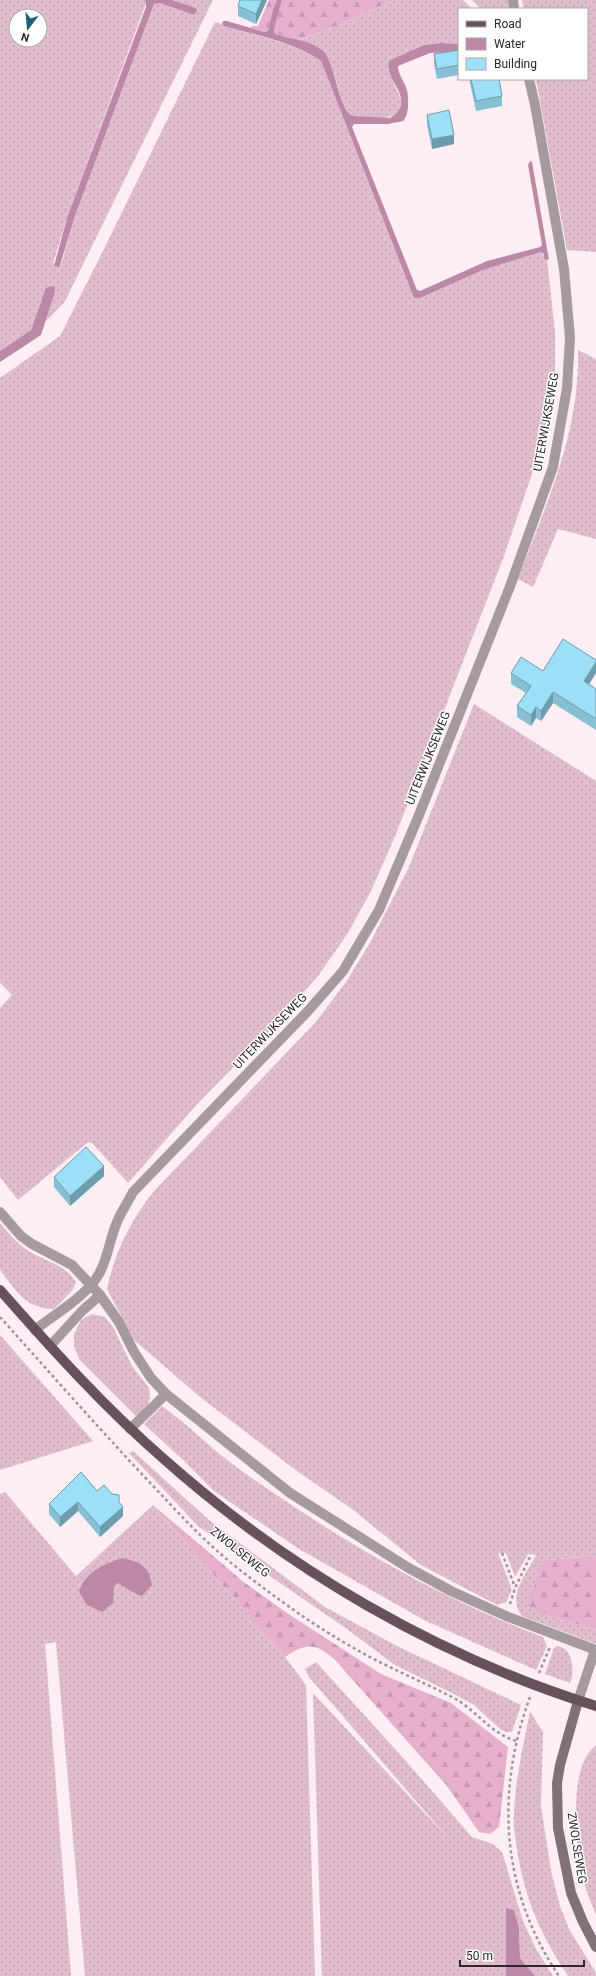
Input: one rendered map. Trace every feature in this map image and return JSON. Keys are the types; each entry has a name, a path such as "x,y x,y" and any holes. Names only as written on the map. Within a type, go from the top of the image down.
{"main road":[{"name":"ZWOLSEWEG","path":"0,1290 35,1330 130,1429 165,1461 225,1510 269,1543 321,1578 391,1619 473,1659 578,1701 560,1765 557,1783 558,1828 571,1893 583,1922 596,1947"},
{"path":"578,1701 596,1706"}],"street":[{"name":"UITERWIJKSEWEG","path":"35,1330 91,1286 105,1259 117,1222 133,1192 308,1011 342,971 379,910 419,815 509,589 551,474 567,388 570,338 564,269 529,80"},
{"path":"0,1212 21,1236 32,1244 72,1265 100,1295 119,1322 138,1359 151,1378 166,1394 290,1493 407,1567 451,1591 506,1616 596,1650 578,1701"},
{"path":"50,1346 82,1311 100,1295"},
{"path":"130,1429 166,1394"}],"path":[{"name":"ZWOLSEWEG","path":"0,1317 132,1464 202,1538 239,1570 332,1635 392,1669 453,1698 468,1707 492,1730 500,1735 516,1740"},
{"path":"502,1553 515,1588"},
{"path":"506,1616 515,1588 531,1555"},
{"path":"554,1635 516,1740 508,1807 511,1856 530,1922 538,1940 560,1976"}],"shaded area":[{"path":"0,0 144,0 146,3 68,215 53,263 61,265 75,216 154,4 160,3 194,15 196,8 172,0 213,0 64,303 45,322 55,292 55,287 51,286 31,330 0,351"},
{"path":"393,0 463,0 471,8 458,8 458,44 441,43 424,45 390,60 388,69 402,102 399,110 394,114 382,118 353,116 348,112 344,105 328,58 318,48 311,44 297,40 339,25"},
{"path":"472,0 508,0 509,8 480,8"},
{"path":"522,0 596,0 596,252 567,250 536,80 588,80 588,8 524,8"},
{"path":"215,22 287,44 310,54 321,61 414,298 420,298 483,270 541,252 547,260 555,331 555,370 549,413 533,471 504,556 396,834 371,891 348,933 318,976 274,1026 198,1103 128,1183 92,1143 88,1142 18,1200 0,1177 0,1008 12,995 0,983 0,378 60,336"},
{"path":"578,350 596,359 596,539 558,529 533,587 518,579 560,467 568,439 574,410"},
{"path":"474,704 596,781 596,1556 544,1560 540,1610 550,1616 596,1630 596,1644 522,1616 516,1601 517,1593 523,1577 536,1555 528,1554 515,1577 506,1553 498,1553 511,1587 511,1592 506,1602 497,1605 421,1565 352,1509 297,1471 200,1397 134,1340 107,1289 115,1261 125,1236 138,1213 155,1190 315,1023 346,982 370,943 409,867"},
{"path":"0,1223 23,1247 54,1263 66,1271 76,1282 72,1291 54,1309 44,1308 28,1302 22,1297 0,1270"},
{"path":"92,1314 105,1317 113,1327 132,1366 149,1388 150,1397 148,1405 137,1417 79,1359 74,1346 74,1334 81,1320"},
{"path":"0,1335 93,1441 0,1470"},
{"path":"162,1406 239,1469 311,1518 348,1541 424,1584 503,1621 543,1637 547,1646 536,1670 424,1620 299,1549 214,1491 144,1424"},
{"path":"133,1451 209,1520 325,1607 397,1646 521,1705 512,1732 506,1732 500,1729 474,1705 395,1665 347,1629 199,1527 129,1453"},
{"path":"5,1492 76,1576 153,1505 285,1657 306,1685 315,1976 85,1976 56,1642 45,1644 71,1976 0,1976 0,1494","holes":["122,1558 136,1595 129,1588 118,1583 114,1587"]},
{"path":"557,1646 562,1647 569,1655 572,1667 572,1678 570,1683 545,1674 554,1648"},
{"path":"316,1662 405,1760 472,1837 493,1844 502,1852 523,1921 536,1949 553,1976 535,1976 520,1958 519,1928 506,1908 506,1976 322,1976 313,1693 448,1838 309,1677 305,1669"},
{"path":"530,1712 543,1732 541,1806 551,1871 560,1906 569,1929 596,1973 596,1976 568,1976 547,1941 533,1911 523,1879 516,1843 514,1819 518,1776"},
{"path":"596,1745 596,1915 586,1890 582,1872 576,1812 580,1772 587,1756"}],"green space":[{"path":"269,0 277,0 273,9 268,31 264,32 251,28 252,26 258,26"},
{"path":"282,0 393,0 339,25 297,40 275,34 274,30"},
{"path":"153,1505 245,1583 290,1615 381,1674 451,1703 508,1747 499,1827 490,1834 479,1832 447,1786 328,1654 316,1647 310,1646 292,1652 285,1657"},
{"path":"596,1556 596,1630 550,1616 527,1605 544,1560"}],"water":[{"path":"144,0 172,0 196,8 197,11 194,15 160,3 154,4 75,216 60,265 59,267 54,266 68,215 146,7"},
{"path":"277,0 282,0 274,30 275,34 307,42 324,52 328,58 340,97 348,112 353,116 390,118 398,111 401,103 401,96 390,74 388,67 390,60 424,45 441,43 458,44 458,52 430,53 398,66 408,97 407,111 403,121 388,124 354,124 352,127 417,290 420,291 487,261 540,247 542,245 528,165 530,161 532,162 549,260 544,259 544,254 541,252 483,270 420,298 414,298 321,61 310,54 287,44 224,26 222,24 223,21 227,21 264,32 268,31 273,9"},
{"path":"51,286 55,287 55,292 41,335 0,362 0,351 31,330 46,288"},
{"path":"122,1558 134,1561 143,1566 149,1573 152,1585 142,1596 118,1583 114,1587 113,1603 102,1612 87,1605 79,1592 86,1579 90,1574 102,1566"},
{"path":"506,1908 514,1910 519,1928 520,1958 535,1976 506,1976"}],"building":[{"path":"240,0 262,0 256,14 238,6"},
{"path":"458,50 458,65 437,69 434,54"},
{"path":"471,80 499,80 502,96 476,101"},
{"path":"449,110 454,135 432,139 427,115"},
{"path":"563,639 596,660 584,681 596,689 596,719 553,692 541,711 536,707 531,715 517,706 531,686 511,673 521,657 543,671"},
{"path":"86,1147 104,1166 70,1196 54,1177"},
{"path":"81,1472 97,1491 104,1485 112,1494 119,1495 119,1502 123,1507 100,1527 78,1502 60,1517 49,1504"}]}
